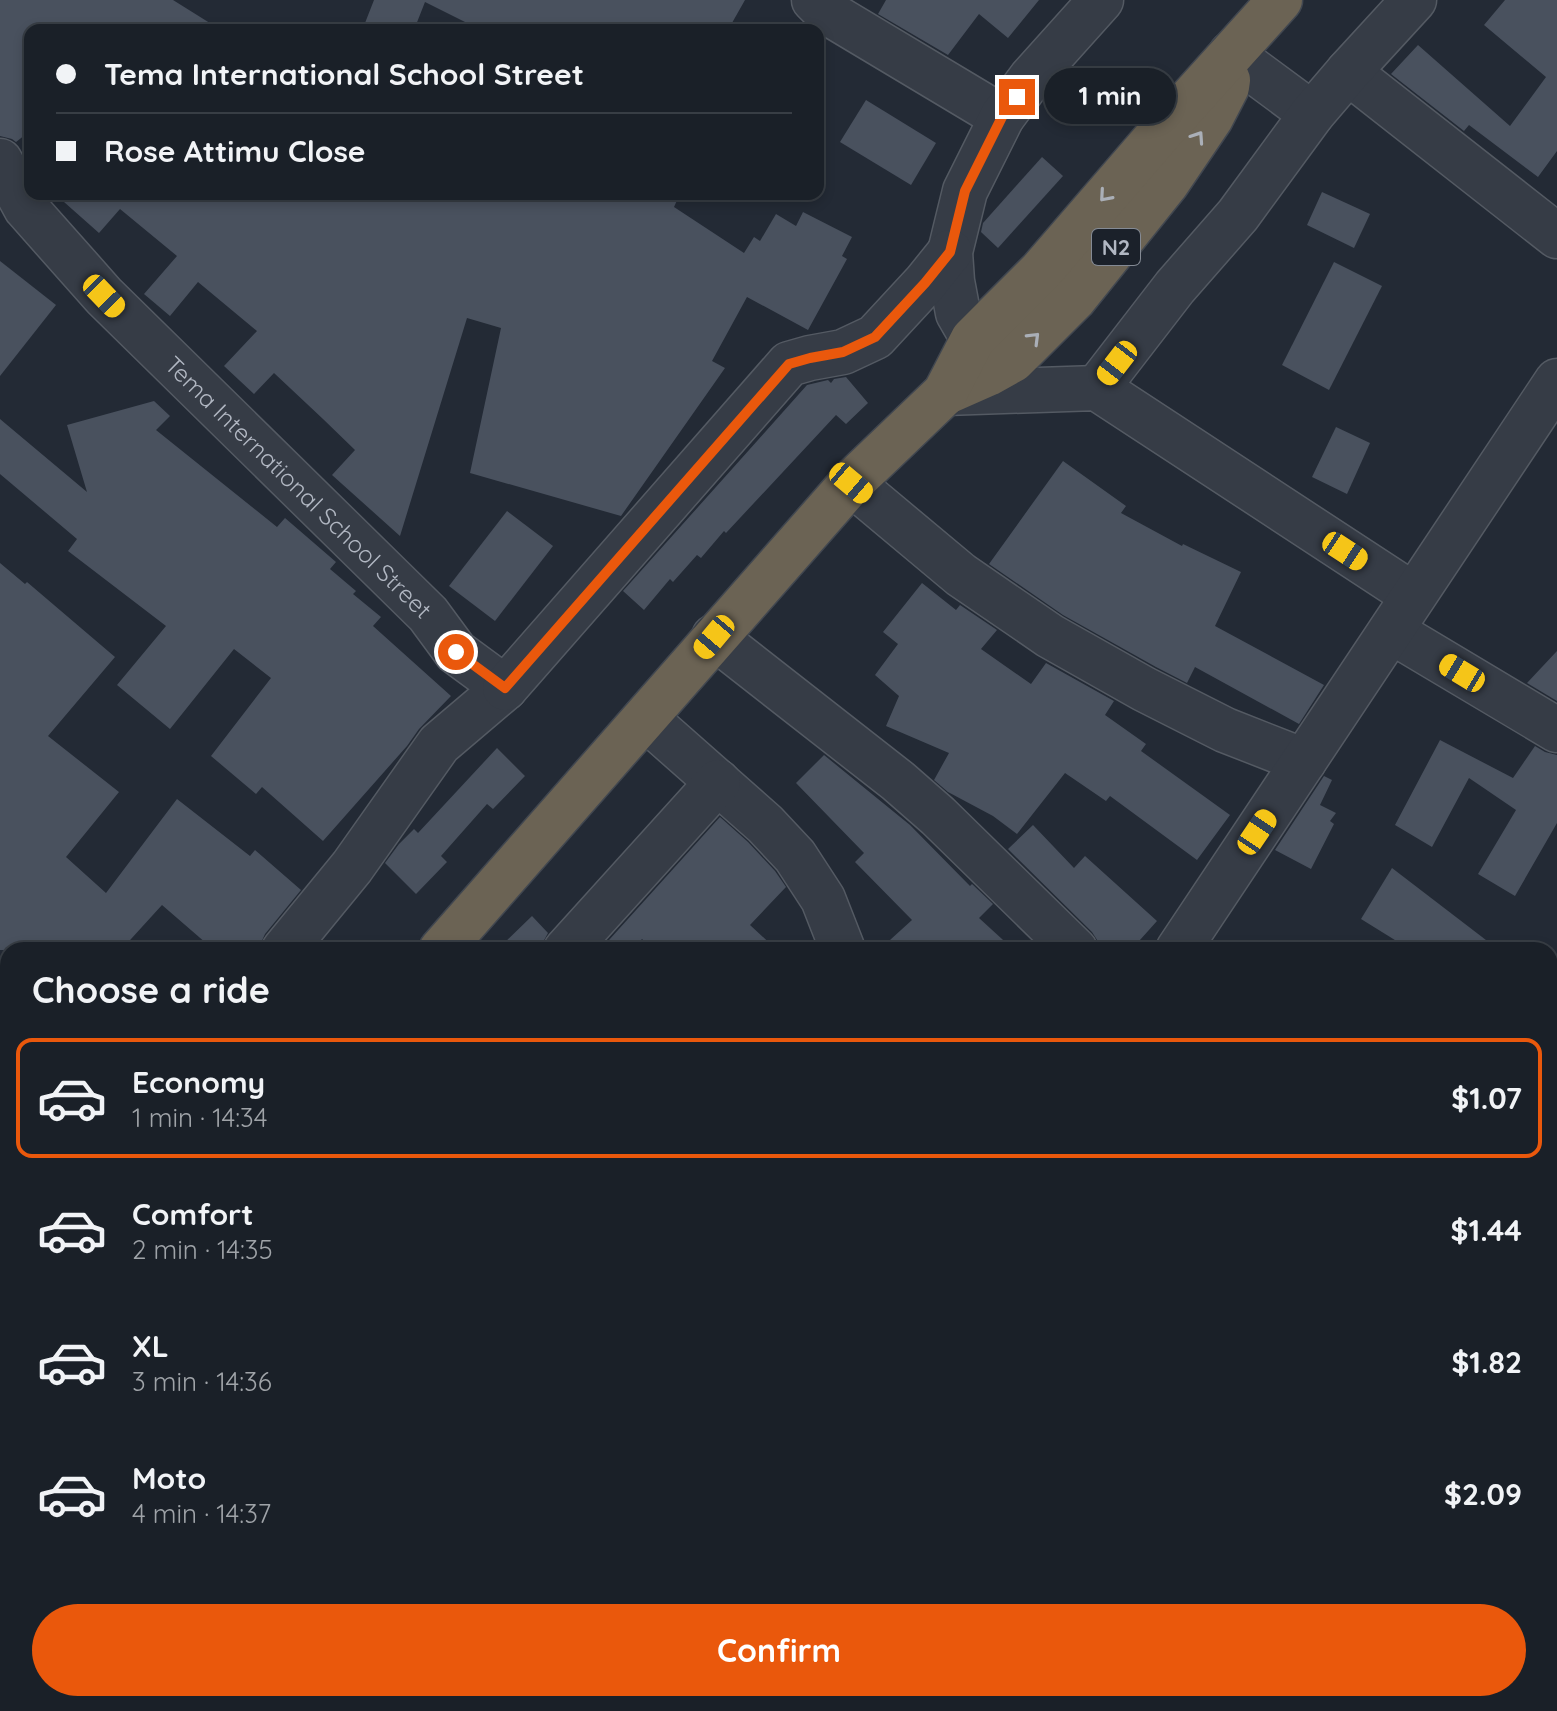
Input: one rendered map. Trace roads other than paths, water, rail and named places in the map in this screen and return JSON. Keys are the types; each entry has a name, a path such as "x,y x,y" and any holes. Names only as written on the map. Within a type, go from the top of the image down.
{"highway":[{"name":"N2","path":"448,942 851,483 945,393 973,339 1041,271 1280,0"},
{"name":"N2","path":"945,393 1013,360 1074,299 1167,183 1211,118 1227,87 1231,54"}],"street":[{"path":"814,0 825,11 1002,117"},
{"path":"973,339 958,313 950,252 965,191 1002,117 1031,78 1101,0"},
{"path":"1097,388 1175,287 1238,215 1312,114 1414,0"},
{"path":"1231,54 1312,114"},
{"path":"1348,72 1557,236"},
{"name":"Tema International School Street","path":"0,161 26,208 113,306 428,614 456,652 505,688"},
{"path":"291,942 352,867 439,744 505,688 789,364 843,352 875,337 950,252"},
{"path":"1183,942 1557,381"},
{"path":"945,393 1097,388 1557,730"},
{"path":"851,483 961,575 1050,636 1225,730 1304,761"},
{"path":"714,637 898,781 1067,942"},
{"path":"645,718 765,824 795,856 823,899 840,942"},
{"path":"573,942 718,782"}]}
